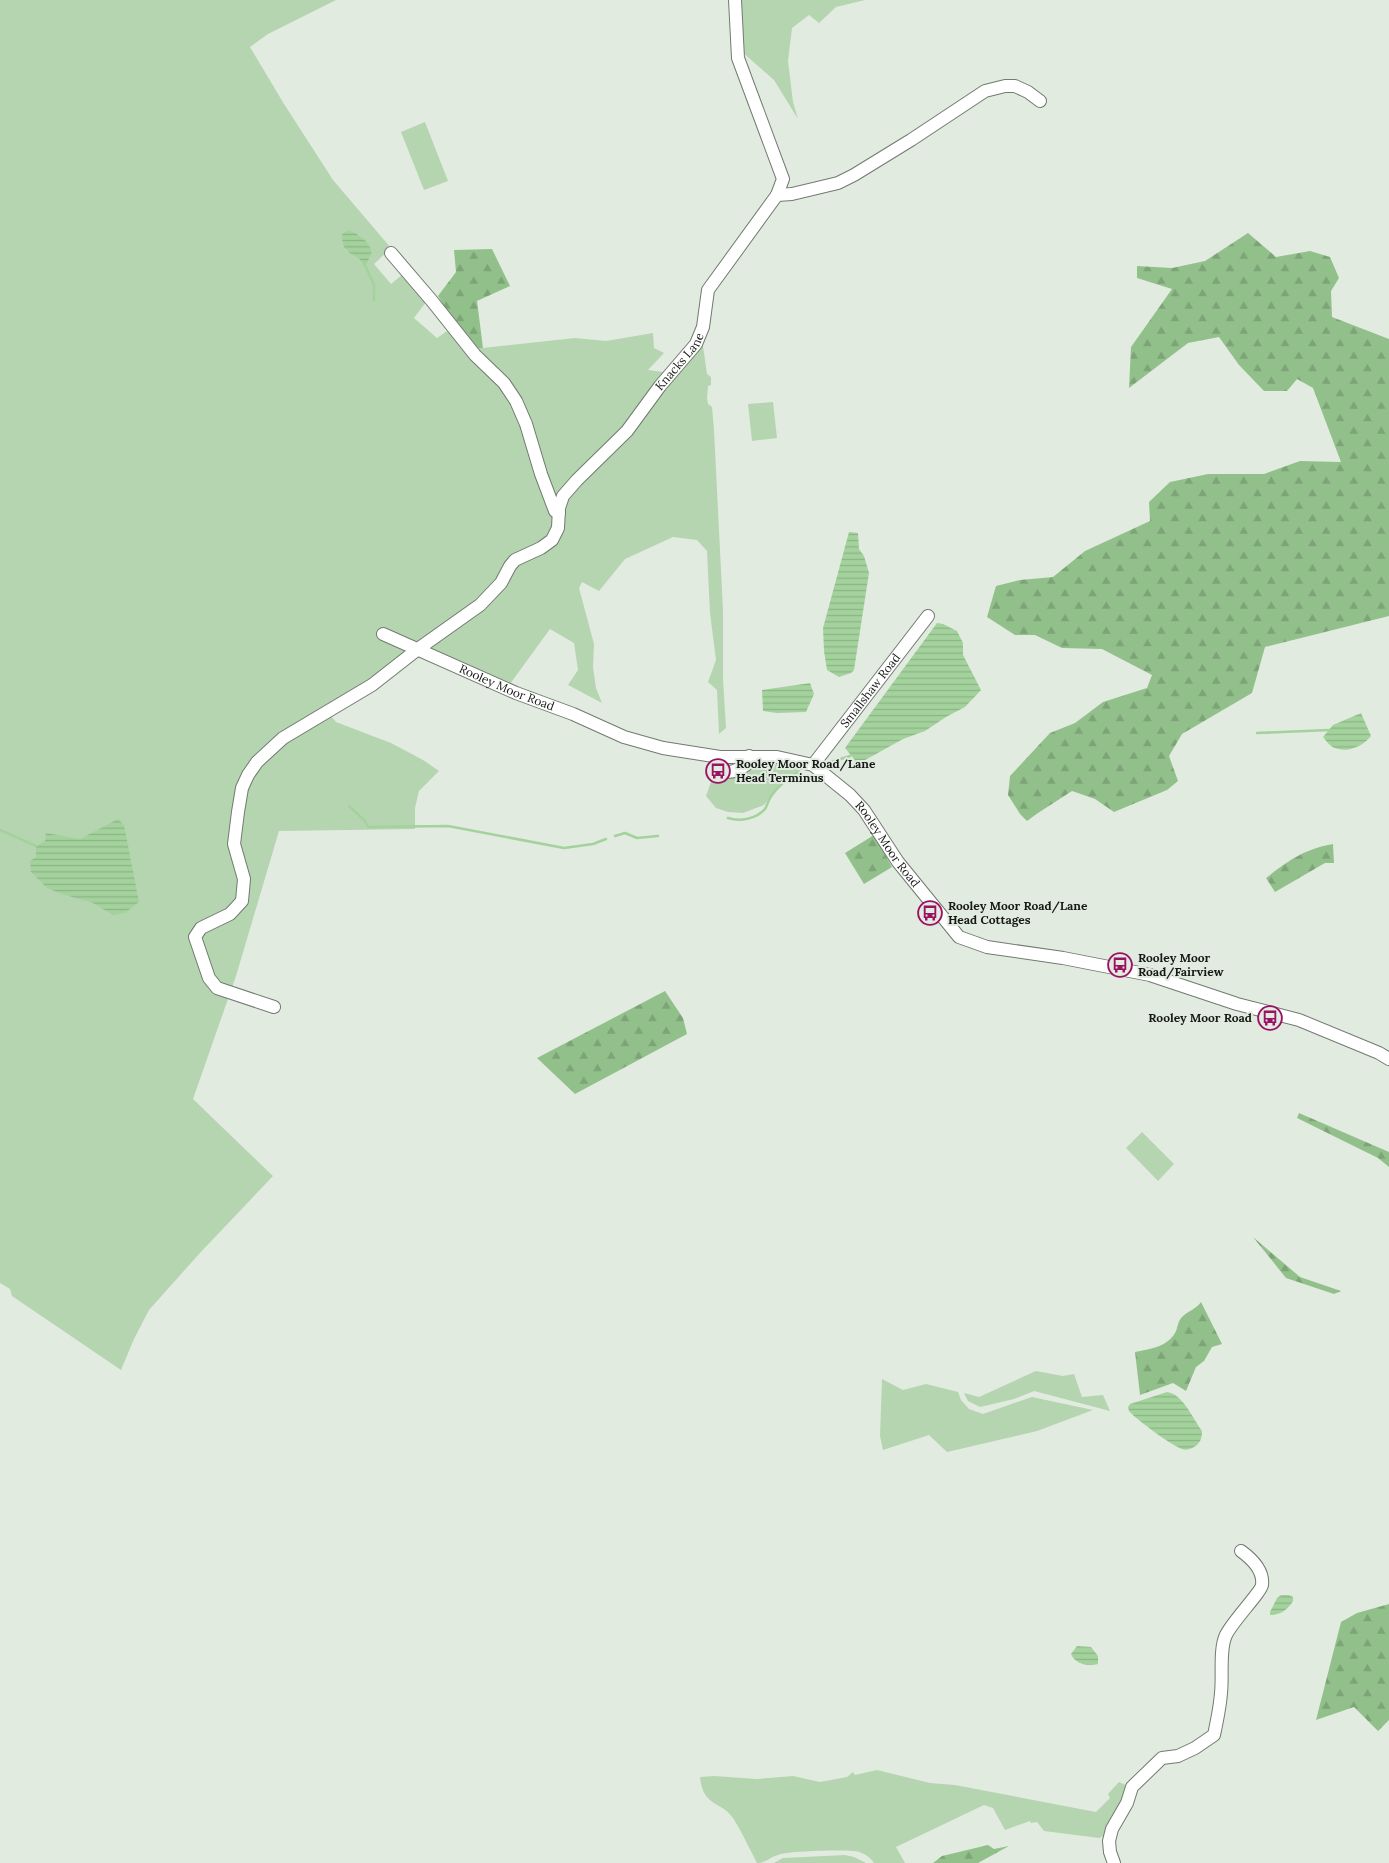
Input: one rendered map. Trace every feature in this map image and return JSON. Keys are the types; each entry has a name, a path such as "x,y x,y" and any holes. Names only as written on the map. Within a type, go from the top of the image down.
{"street":[{"name":"Knacks Lane","path":"274,1007 217,988 207,973 195,937 201,928 230,914 242,900 244,879 234,844 242,788 257,762 283,738 372,685 418,649 480,606 501,583 510,566 516,560 541,548 552,540 558,528 563,496 627,431 660,386 696,344 703,327 708,290 777,195 783,179 738,58 735,0"},
{"path":"777,195 792,194 829,185 854,175 911,140 985,90 1015,86 1028,92 1040,101"},
{"path":"391,253 427,294 475,355 495,373 512,395 526,424 541,474 555,511 559,513"},
{"name":"Smallshaw Road","path":"813,765 928,616"},
{"name":"Rooley Moor Road","path":"383,634 516,693 573,714 624,737 663,748 720,757 749,756 777,758 813,765 850,795 864,810 898,862 959,937 987,947 1063,958 1150,976 1236,1004 1299,1020 1389,1059"},
{"path":"1114,1863 1110,1847 1112,1829 1127,1803 1132,1788 1162,1758 1178,1756 1195,1748 1214,1735 1221,1694 1224,1641 1240,1614 1262,1588 1263,1579 1258,1567 1251,1558 1241,1551"}],"shaded area":[{"path":"0,0 336,0 268,34 250,47 333,180 391,248 374,264 391,284 403,274 426,302 414,318 437,338 447,331 465,350 575,338 606,341 653,333 654,348 664,353 648,370 678,374 699,347 703,346 707,374 711,377 707,398 708,404 712,407 714,430 723,610 723,679 726,728 719,734 717,690 708,682 716,660 710,613 707,551 697,540 673,537 625,559 599,591 582,582 579,588 594,644 593,667 596,688 602,703 568,685 578,670 574,643 550,629 510,684 417,643 393,666 325,709 336,722 391,743 439,771 419,791 415,808 415,829 279,831 236,976 193,1099 273,1176 149,1310 121,1370 12,1296 10,1289 0,1283","holes":["358,234 372,252 363,262 345,250"]},
{"path":"739,0 865,0 836,7 819,23 809,15 792,28 788,61 793,102 798,119 774,80 741,51"},
{"path":"425,122 448,181 424,190 401,132"},
{"path":"349,230 363,238 372,252 364,266 358,258 344,247 342,234"},
{"path":"773,402 777,438 752,441 748,404"},
{"path":"849,532 858,533 859,549 864,556 869,573 854,670 839,677 827,670 823,628"},
{"path":"937,623 957,631 963,643 963,655 981,690 965,707 925,731 903,739 858,764 845,748"},
{"path":"810,683 814,694 806,712 777,713 763,711 762,690"},
{"path":"1361,713 1371,736 1360,746 1345,750 1335,748 1323,737 1333,725"},
{"path":"761,762 800,766 800,778 785,777 764,805 743,813 728,812 716,808 706,796 711,782 719,774 734,775"},
{"path":"118,819 124,825 139,902 125,913 113,915 93,903 47,888 31,872 30,861 36,857 36,846 45,841 46,833 80,839"},
{"path":"1142,1132 1174,1164 1158,1181 1126,1148"},
{"path":"1036,1371 1063,1376 1074,1374 1082,1397 1103,1395 1110,1411 1034,1391 1014,1399 980,1407 968,1401 964,1393 979,1397"},
{"path":"882,1379 903,1390 926,1384 958,1392 961,1400 969,1409 983,1414 1032,1397 1093,1410 1037,1431 947,1452 929,1435 883,1450 880,1436"},
{"path":"1167,1392 1178,1397 1183,1402 1202,1431 1199,1442 1192,1448 1184,1450 1171,1443 1146,1426 1129,1411 1128,1407 1130,1404"},
{"path":"1281,1595 1293,1597 1293,1601 1284,1611 1270,1615 1277,1598"},
{"path":"1077,1646 1091,1647 1098,1656 1098,1664 1086,1665 1076,1660 1071,1654"},
{"path":"877,1770 930,1783 955,1785 1096,1812 1110,1798 1108,1794 1119,1782 1130,1787 1106,1835 1099,1838 1044,1831 1037,1822 1031,1823 1030,1821 1005,1830 993,1808 984,1805 896,1847 905,1863 874,1863 867,1856 859,1852 832,1851 784,1854 757,1863 733,1818 705,1794 700,1777 757,1779 793,1776 820,1782 847,1777 853,1772 855,1775"},
{"path":"845,1855 866,1863 774,1863 783,1858"}],"green space":[{"path":"1248,233 1276,257 1310,251 1330,257 1339,278 1331,291 1332,317 1389,339 1389,616 1265,647 1252,693 1182,734 1169,756 1178,781 1167,790 1114,812 1095,799 1072,791 1027,821 1020,814 1008,795 1010,776 1050,733 1075,723 1103,702 1147,688 1152,675 1102,649 1062,648 1035,635 1015,635 987,617 996,586 1020,580 1053,577 1085,551 1150,521 1149,502 1170,482 1208,474 1264,474 1300,461 1341,462 1313,388 1297,379 1287,391 1264,391 1239,365 1219,337 1188,343 1129,388 1131,347 1172,289 1137,278 1137,266 1172,268 1205,261"},
{"path":"492,249 510,286 477,301 483,348 475,349 462,335 438,296 456,272 454,250"},
{"path":"874,835 892,867 864,884 845,853"},
{"path":"1333,844 1334,863 1325,863 1275,892 1266,878 1297,856 1313,849"},
{"path":"665,991 683,1018 687,1034 575,1094 537,1058"},
{"path":"1299,1113 1389,1152 1389,1167 1378,1158 1297,1118"},
{"path":"1253,1237 1300,1277 1341,1291 1334,1294 1286,1278"},
{"path":"1201,1302 1222,1344 1212,1347 1204,1361 1196,1367 1186,1391 1173,1383 1140,1395 1135,1352 1169,1341 1184,1315"},
{"path":"1389,1604 1389,1720 1378,1731 1354,1707 1316,1720 1341,1622 1357,1613"},
{"path":"988,1845 994,1849 1009,1846 978,1863 933,1863 942,1856"}],"waterway":[{"path":"365,265 374,285 374,300"},
{"path":"1257,733 1329,730"},
{"path":"831,762 850,756"},
{"path":"728,818 743,820 757,815 765,809 779,786 800,772"},
{"path":"349,806 365,821 368,827 448,826 564,848 593,844 606,839"},
{"path":"0,830 36,846"},
{"path":"615,836 625,833 637,838 658,836"}],"place":[{"name":"Rooley Moor Road/Lane Head Terminus","path":"718,771"},
{"name":"Rooley Moor Road/Lane Head Cottages","path":"930,913"},
{"name":"Rooley Moor Road/Fairview","path":"1120,965"},
{"name":"Rooley Moor Road","path":"1270,1018"}]}
